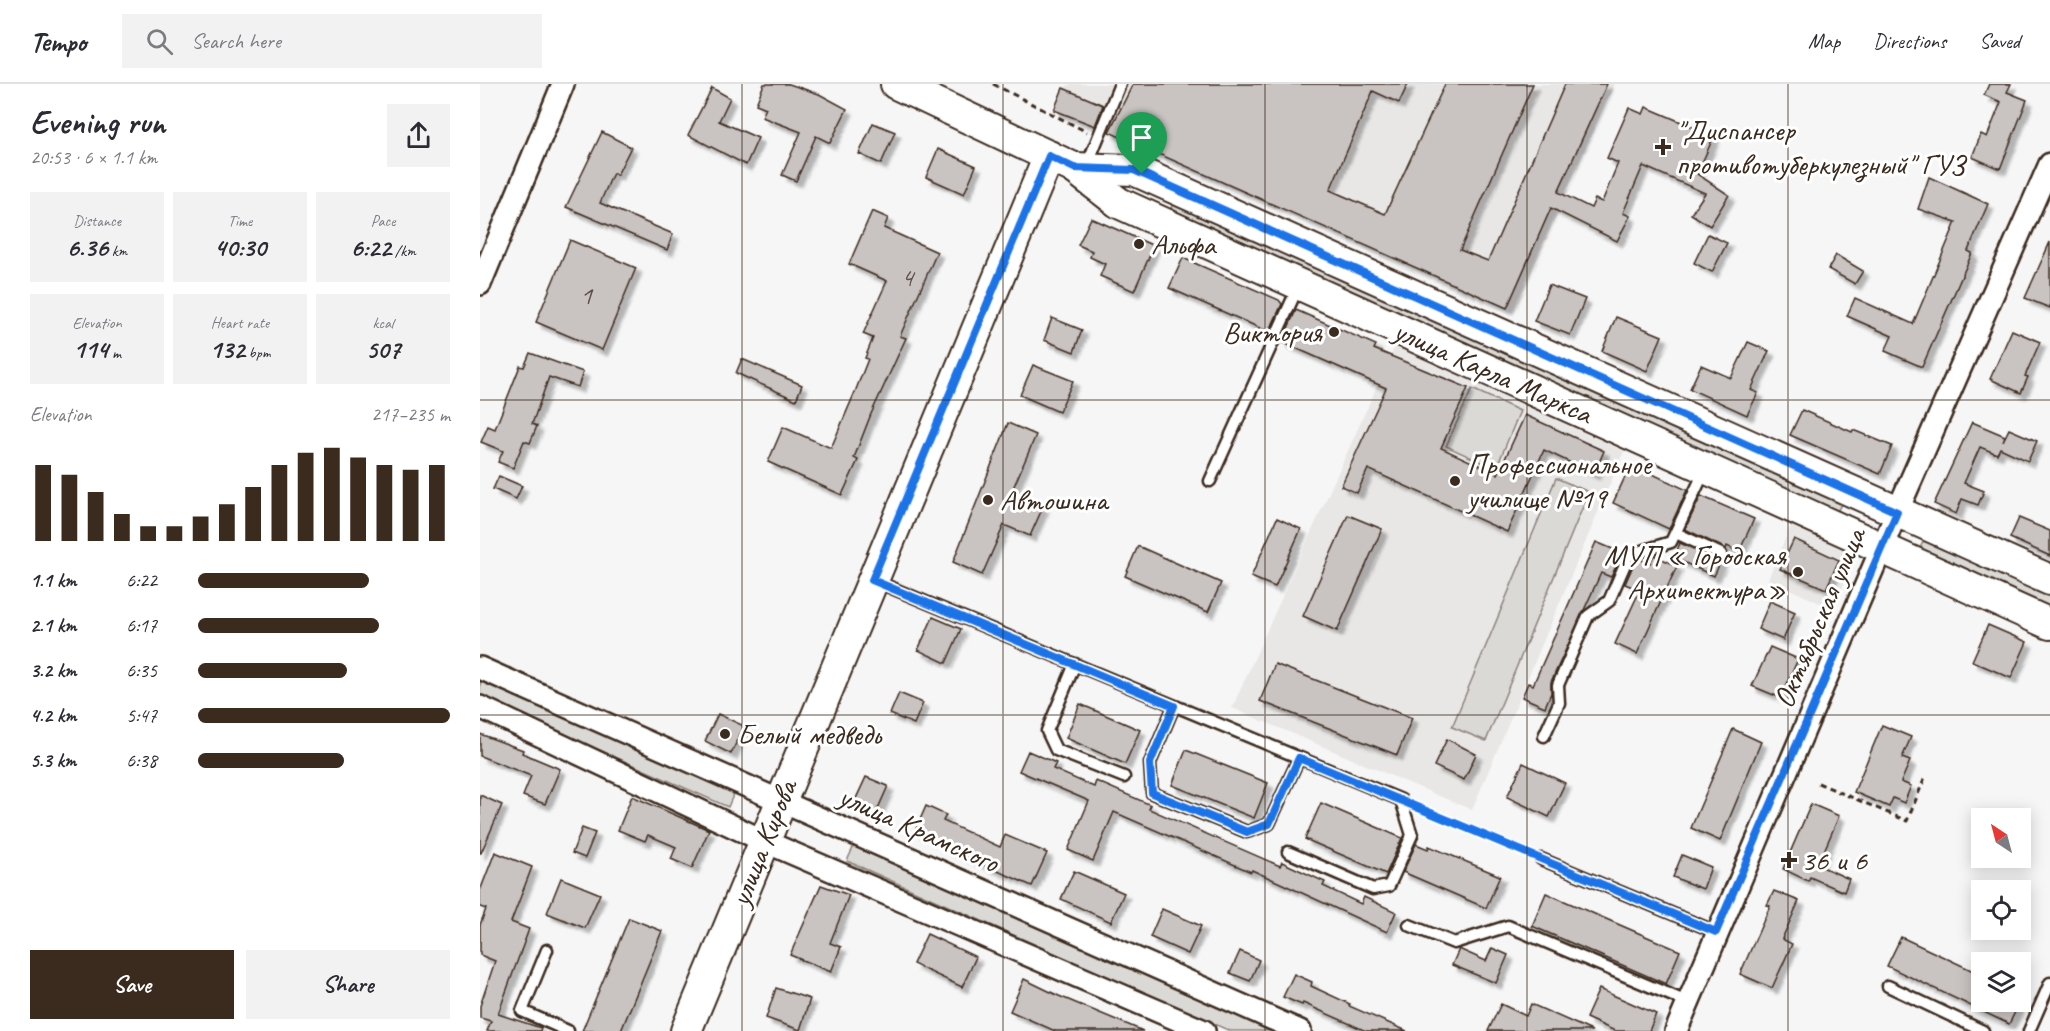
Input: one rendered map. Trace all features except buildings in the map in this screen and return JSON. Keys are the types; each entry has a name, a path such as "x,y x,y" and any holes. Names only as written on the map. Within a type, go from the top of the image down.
{"main road":[{"name":"улица Карла Маркса","path":"896,84 1070,164 1119,203 2050,624"},
{"name":"улица Карла Маркса","path":"1070,164 1134,170 2050,580"},
{"name":"улица Кирова","path":"686,1031 872,580 1070,164"}],"street":[{"path":"480,284 563,84"},
{"name":"Октябрьская улица","path":"1676,1031 1716,932 1897,512 2050,164"},
{"name":"улица Крамского","path":"480,668 1300,1031"},
{"path":"480,707 764,841 1204,1031"}],"lane":[{"path":"1070,164 1120,84"},
{"path":"1210,481 1299,284"},
{"path":"1544,736 1559,703 1558,685 1587,616 1609,601 1629,555 1671,542 1706,467"},
{"path":"1676,533 1721,554"},
{"path":"872,580 1401,800 1412,835 1389,886 1373,890 1288,852"},
{"path":"1075,664 1047,731 1056,750 1124,777"},
{"path":"1174,706 1150,763 1152,793 1247,832 1269,824 1299,758"},
{"path":"1541,859 1716,932"},
{"path":"1409,925 1454,943 1508,926 1687,1002"},
{"path":"547,950 522,1011 568,1031"},
{"path":"2029,1031 2050,983"},
{"path":"1888,986 1983,1031"}],"path":[{"path":"993,84 1091,134"},
{"path":"1818,783 1907,821 1926,776"},
{"path":"1401,800 1541,859"}],"shaded area":[{"path":"1071,84 1614,84 1514,313 1054,110 1063,88"},
{"path":"1174,201 1844,498 1835,516 1168,215"},
{"path":"1395,346 1624,451 1472,810 1232,708"},
{"path":"1472,389 1520,411 1496,469 1446,446"},
{"path":"1556,478 1589,492 1486,741 1452,727"},
{"path":"1791,525 1843,549 1850,570 1833,609 1768,579"},
{"path":"1926,535 2050,591 2050,615 1917,555"},
{"path":"480,680 734,793 728,807 480,697"},
{"path":"856,841 1281,1031 1230,1031 847,861"}],"place":[{"name":"\"Диспансер противотуберкулезный\" ГУЗ","path":"1663,147"},
{"name":"Альфа","path":"1139,244"},
{"name":"Виктория","path":"1334,332"},
{"name":"Профессиональное училище №19","path":"1455,481"},
{"name":"Автошина","path":"988,500"},
{"name":"МУП « Городская Архитектура»","path":"1798,572"},
{"name":"Белый медведь","path":"725,734"},
{"name":"36 и 6","path":"1789,860"}],"route":[{"path":"1049,156 1074,168 1134,170 1142,174 1897,512 1716,932 1299,758 1269,824 1247,832 1152,793 1150,763 1174,706 872,580 1049,156"}]}
